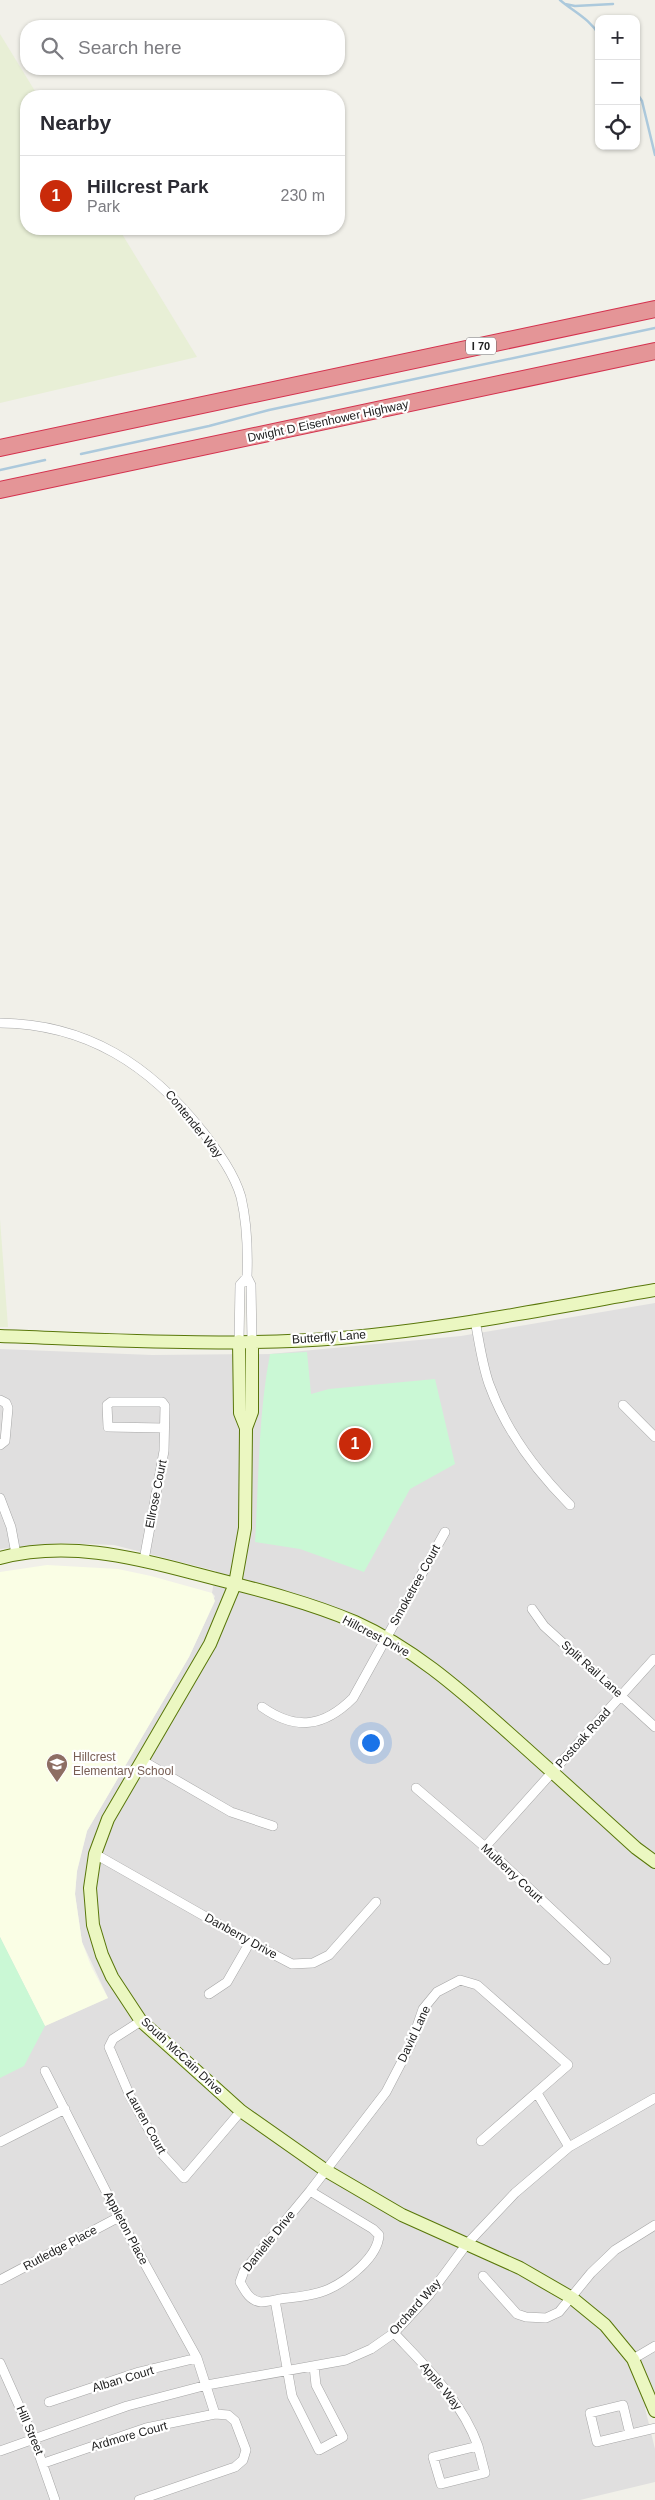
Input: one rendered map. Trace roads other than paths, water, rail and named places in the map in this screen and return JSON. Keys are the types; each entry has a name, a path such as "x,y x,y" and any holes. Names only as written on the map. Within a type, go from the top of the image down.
{"highway":[{"name":"I 70","path":"0,448 655,309"},
{"name":"Dwight D Eisenhower Highway","path":"0,490 655,351"}],"street":[{"name":"Contender Way","path":"0,1023 36,1025 85,1038 126,1058 173,1096 218,1151 230,1172 240,1196 245,1221 248,1277 251,1285 246,1341"},
{"name":"Butterfly Lane","path":"0,1336 171,1342 340,1338 475,1320 655,1290"},
{"path":"475,1320 489,1384 516,1441 544,1479 570,1505"},
{"name":"South McCain Drive","path":"246,1341 252,1412 246,1428 245,1528 235,1584 210,1644 108,1819 95,1854 90,1888 93,1925 102,1955 112,1977 141,2021 242,2111 325,2170 402,2215 520,2268 572,2298 604,2325 633,2359 655,2411"},
{"path":"0,1400 6,1403 8,1408 5,1441 0,1445"},
{"name":"Ellrose Court","path":"144,1560 164,1451 165,1406 162,1402 111,1402 107,1405 108,1427 164,1428"},
{"path":"623,1405 655,1437"},
{"path":"0,1498 11,1527 16,1554"},
{"name":"Smoketree Court","path":"262,1707 282,1719 308,1723 329,1718 353,1698 445,1532"},
{"name":"Hillcrest Drive","path":"0,1558 16,1554 79,1550 144,1560 305,1604 356,1623 386,1638 439,1672 636,1848 655,1862"},
{"name":"Split Rail Lane","path":"532,1609 544,1626 655,1727"},
{"name":"Postoak Road","path":"485,1848 654,1659"},
{"path":"143,1760 232,1812 273,1826"},
{"name":"Mulberry Court","path":"416,1788 485,1848 606,1960"},
{"name":"Danberry Drive","path":"95,1854 292,1964 313,1962 329,1955 376,1902"},
{"path":"209,1994 227,1982 250,1942"},
{"name":"David Lane","path":"325,2170 386,2092 411,2044 423,2009 438,1992 460,1980 477,1985 568,2065 481,2141"},
{"name":"Lauren Court","path":"141,2021 113,2039 109,2048 130,2096 163,2155 184,2178 242,2111"},
{"name":"Appleton Place","path":"45,2071 119,2217 197,2358 207,2385"},
{"path":"537,2093 569,2147"},
{"name":"Orchard Way","path":"0,2451 33,2437 127,2406 207,2385 346,2360 371,2348 394,2332 429,2296 466,2245 515,2193 569,2147 655,2098"},
{"path":"0,2142 65,2109"},
{"name":"Danielle Drive","path":"310,2191 373,2229 379,2234 378,2243 367,2260 344,2280 328,2289 306,2296 261,2302 248,2296 240,2282 244,2271 325,2170"},
{"name":"Rutledge Place","path":"0,2280 119,2217"},
{"path":"483,2276 517,2314 526,2317 546,2318 559,2312 591,2273 615,2250 655,2225"},
{"path":"275,2300 292,2396 319,2450 344,2437 316,2385 314,2366"},
{"name":"Apple Way","path":"394,2332 454,2400 470,2425 478,2446 485,2473 440,2484 433,2457 478,2446"},
{"path":"633,2359 655,2346"},
{"name":"Alban Court","path":"49,2402 139,2372 197,2358"},
{"name":"Hill Street","path":"0,2363 44,2463 55,2500"},
{"path":"139,2500 235,2467 243,2460 246,2450 235,2421 228,2415 215,2414 207,2385"},
{"path":"630,2434 623,2405 590,2413 598,2442 655,2428"},
{"name":"Ardmore Court","path":"44,2463 146,2428 215,2414"}],"waterway":[{"path":"560,0 595,29"},
{"path":"565,4 575,6 613,4"},
{"path":"640,98 655,155"},
{"path":"81,454 209,426 269,410 655,328"},
{"path":"0,470 45,460"}],"place":[{"name":"Hillcrest Park","path":"355,1444"},
{"name":"Hillcrest Elementary School","path":"57,1783"}]}
